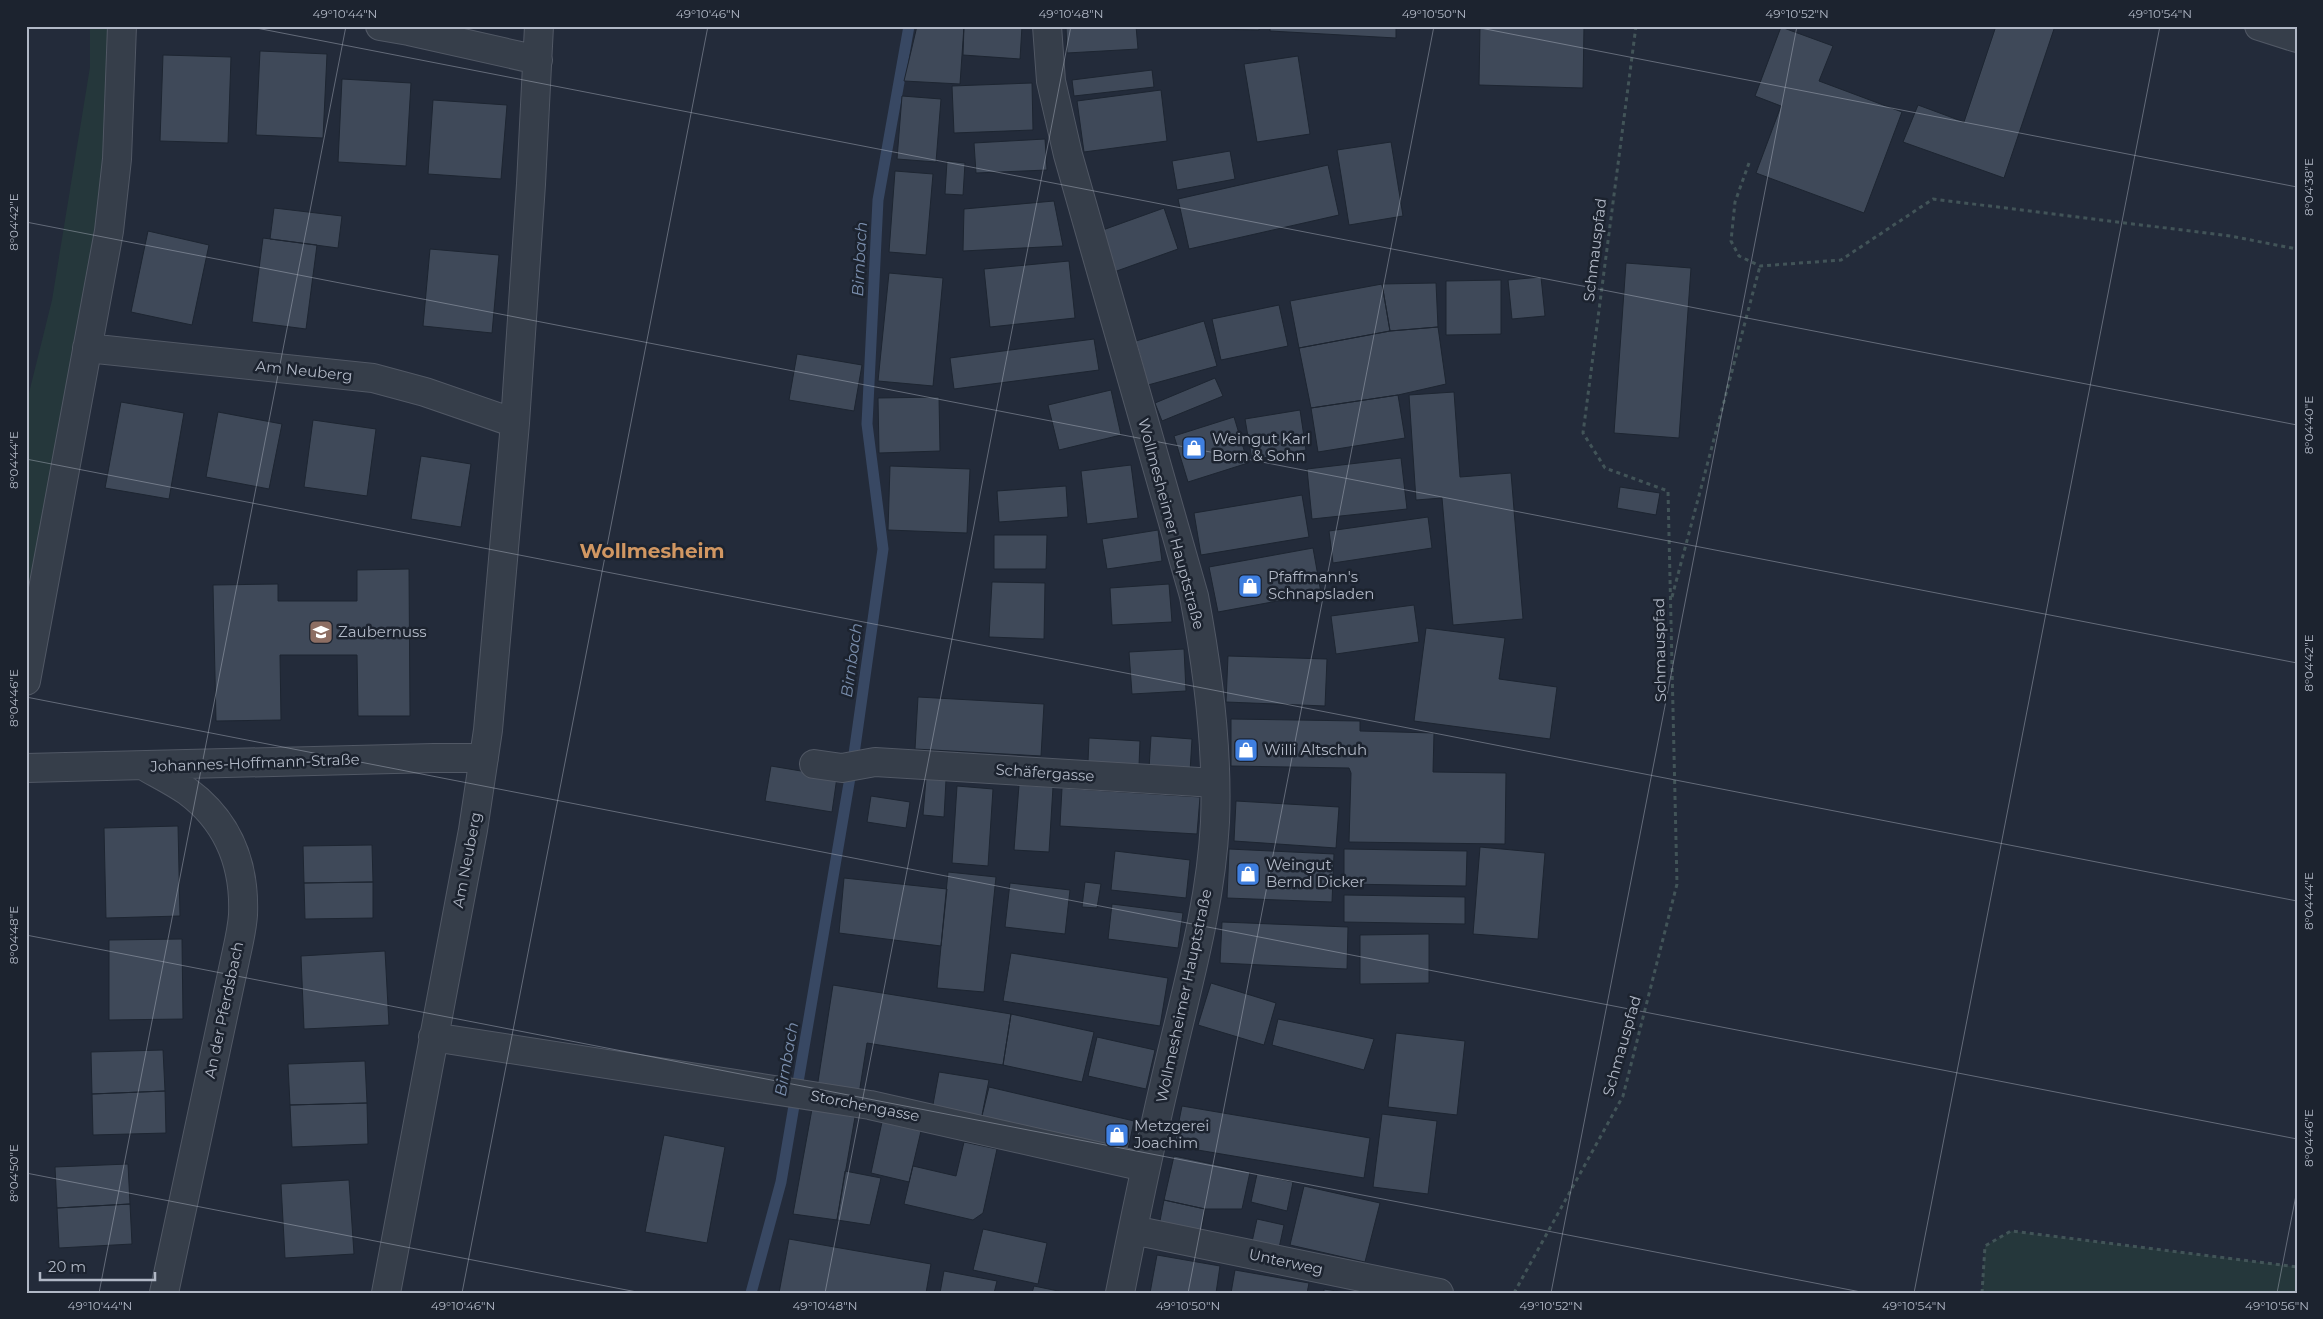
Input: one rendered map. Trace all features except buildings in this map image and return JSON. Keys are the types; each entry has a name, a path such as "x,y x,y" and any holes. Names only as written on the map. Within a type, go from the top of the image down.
{"street":[{"path":"26,681 114,192 122,26"},
{"path":"380,26 410,28 538,60"},
{"name":"Am Neuberg","path":"386,1293 473,830 484,758 515,423 539,26"},
{"name":"Wollmesheimer Hauptstraße","path":"1047,26 1051,80 1068,156 1194,596 1202,643 1215,783 1215,822 1205,908 1146,1167 1120,1293"},
{"path":"2259,26 2297,38"},
{"name":"Am Neuberg","path":"87,348 373,378 426,392 515,423"},
{"name":"Johannes-Hoffmann-Straße","path":"26,768 484,758"},
{"name":"Schäfergasse","path":"814,764 842,768 876,762 1215,783"},
{"name":"An der Pferdsbach","path":"144,766 187,791 211,812 224,831 238,859 243,915 164,1293"},
{"name":"Storchengasse","path":"433,1037 870,1105 1146,1167"},
{"name":"Unterweg","path":"1133,1230 1439,1293"}],"path":[{"name":"Schmauspfad","path":"1514,1293 1622,1096 1677,884 1668,491 1605,468 1583,433 1636,26"},
{"path":"1749,163 1736,202 1731,241 1739,256 1760,266 1840,260 1933,199 2230,236 2297,249"},
{"path":"1670,602 1760,266"},
{"path":"1982,1293 1985,1246 2011,1231 2297,1267"}],"shaded area":[{"path":"90,26 122,26 117,159 26,681 26,405 52,300 90,67"},
{"path":"2011,1231 2297,1267 2297,1293 1982,1293 1985,1246"}],"waterway":[{"name":"Birnbach","path":"751,1293 781,1182 854,754 883,549 867,424 878,200 909,26"}],"place":[{"name":"Weingut Karl Born & Sohn","path":"1194,448"},
{"name":"Pfaffmann's Schnapsladen","path":"1250,586"},
{"name":"Zaubernuss","path":"321,632"},
{"name":"Willi Altschuh","path":"1246,750"},
{"name":"Weingut Bernd Dicker","path":"1248,874"},
{"name":"Metzgerei Joachim","path":"1117,1135"}],"district":[{"name":"Wollmesheim","path":"652,551"}]}
